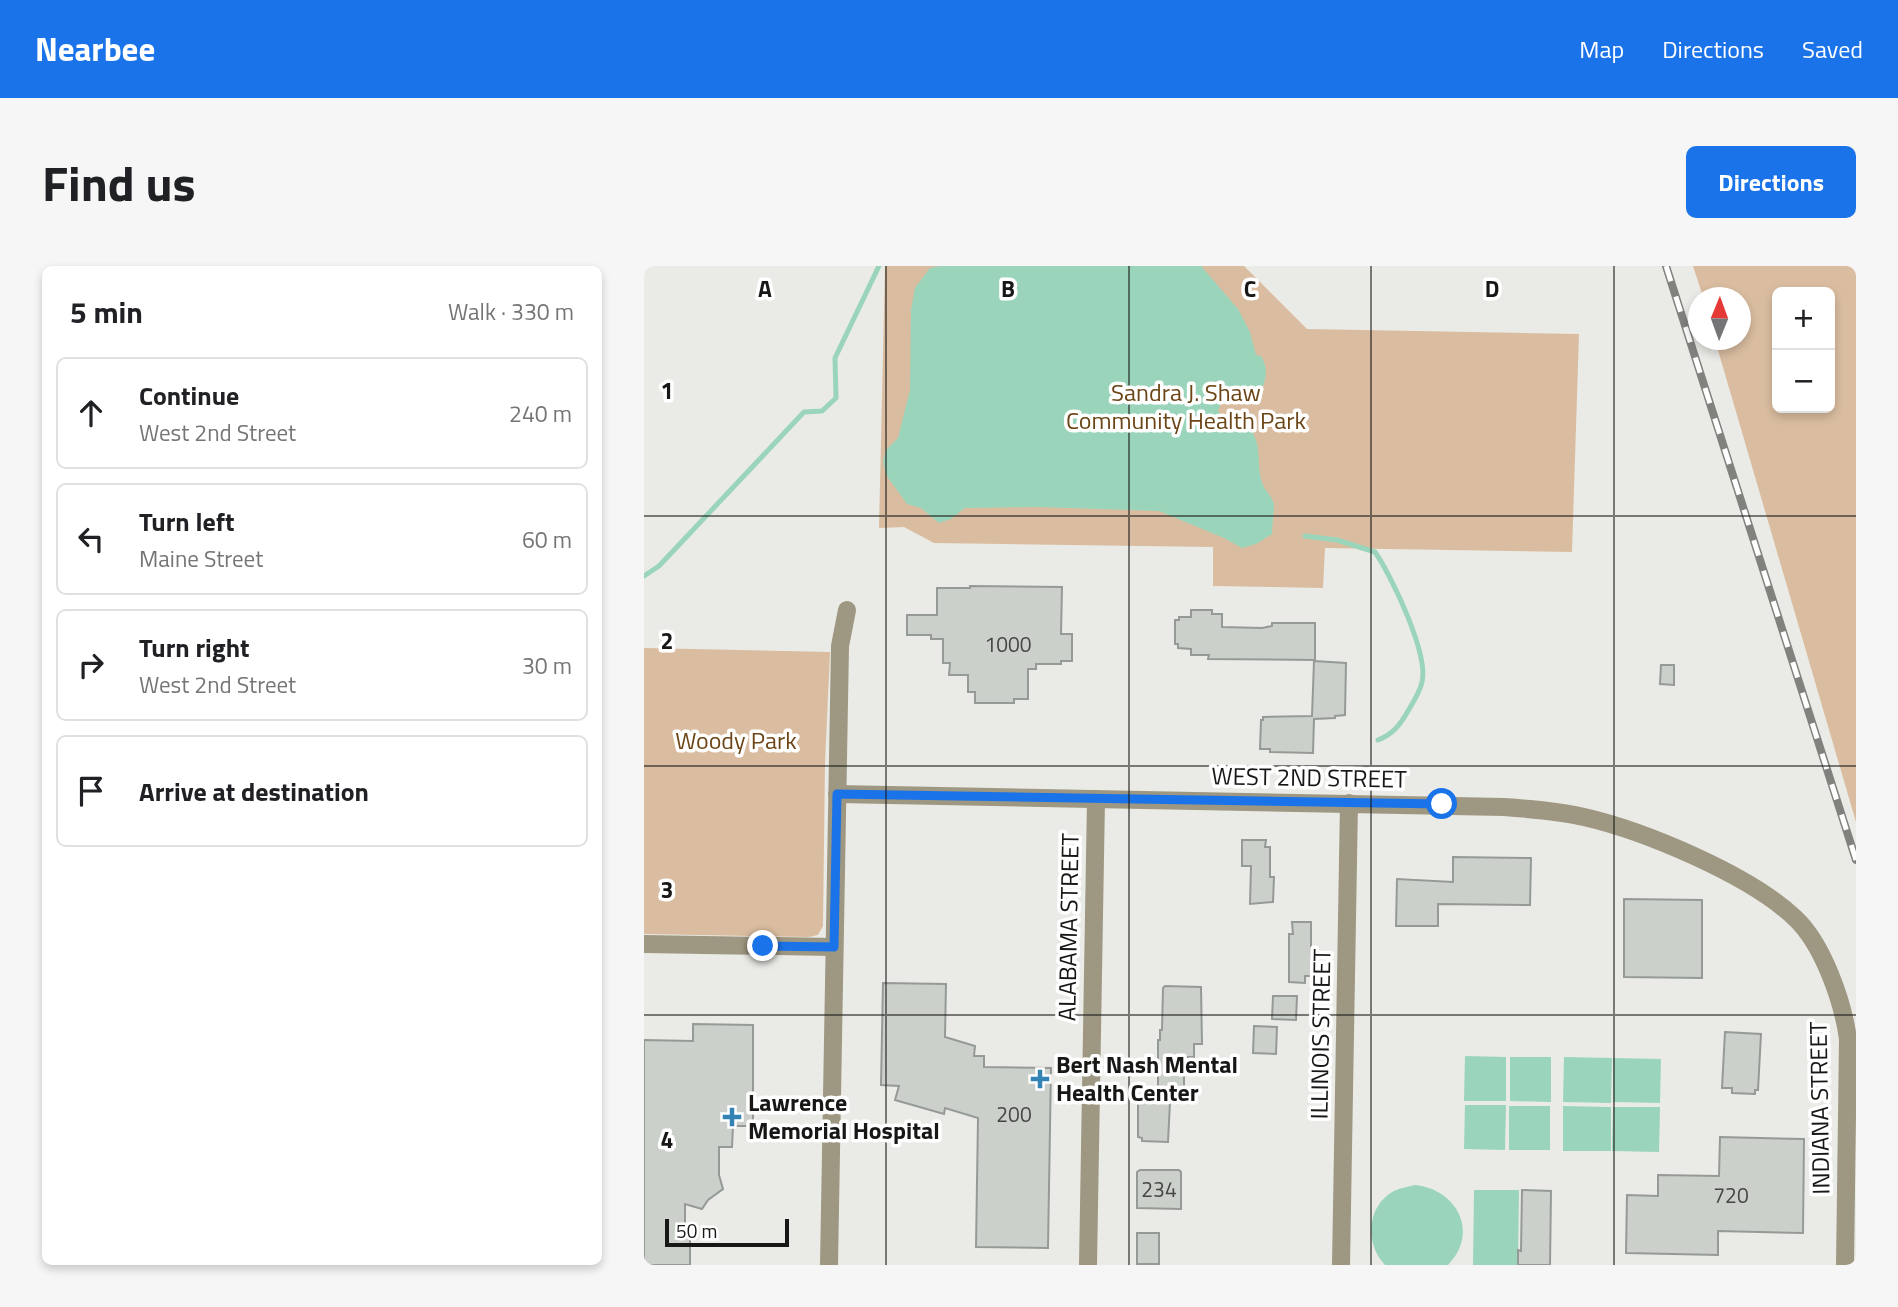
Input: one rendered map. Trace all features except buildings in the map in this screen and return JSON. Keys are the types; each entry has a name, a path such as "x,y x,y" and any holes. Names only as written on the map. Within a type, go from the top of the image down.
{"street":[{"path":"829,1265 840,646 847,610"},
{"name":"WEST 2ND STREET","path":"837,794 1504,807 1584,817 1638,834 1727,873 1773,900 1797,919"},
{"name":"ALABAMA STREET","path":"1088,1265 1096,799"},
{"name":"ILLINOIS STREET","path":"1341,1265 1349,803"},
{"name":"INDIANA STREET","path":"1797,919 1832,978 1845,1015 1849,1039 1844,1265"},
{"path":"644,944 834,947"}],"green space":[{"name":"Sandra J. Shaw Community Health Park","path":"885,266 1244,266 1307,329 1579,334 1572,552 1325,548 1323,588 1213,586 1213,547 934,543 904,527 879,528"},
{"path":"1693,266 1856,266 1856,822 1718,350 1751,350 1751,287 1700,287"},
{"name":"Woody Park","path":"644,648 830,652 825,763 823,926 818,935 644,934"}],"shaded area":[{"path":"1201,266 1238,309 1250,332 1256,355 1261,356 1265,365 1265,379 1260,393 1243,398 1225,398 1218,411 1225,418 1247,425 1254,435 1262,482 1274,503 1272,534 1256,544 1242,548 1159,511 1038,507 965,508 951,519 939,523 921,508 907,504 886,475 883,461 886,450 898,438 910,390 911,310 915,288 930,268"},
{"path":"1465,1056 1506,1057 1506,1101 1464,1101"},
{"path":"1510,1057 1551,1057 1551,1102 1510,1101"},
{"path":"1564,1057 1612,1058 1611,1103 1563,1102"},
{"path":"1613,1058 1661,1059 1660,1103 1613,1102"},
{"path":"1465,1105 1506,1105 1505,1150 1464,1149"},
{"path":"1509,1106 1550,1106 1550,1150 1509,1150"},
{"path":"1563,1106 1611,1107 1611,1151 1563,1151"},
{"path":"1613,1107 1660,1107 1659,1152 1612,1151"},
{"path":"1415,1185 1430,1188 1442,1195 1459,1214 1463,1227 1462,1240 1448,1265 1385,1265 1374,1247 1372,1226 1378,1206 1394,1191"},
{"path":"1474,1190 1519,1190 1518,1265 1473,1265"}],"waterway":[{"path":"644,576 659,566 804,412 822,411 836,398 835,358 879,266"},
{"path":"1305,536 1337,540 1375,552 1407,615 1420,653 1422,682 1399,725 1378,740"}],"railway":[{"path":"1666,266 1856,860"}],"place":[{"name":"Bert Nash Mental Health Center","path":"1040,1079"},
{"name":"Lawrence Memorial Hospital","path":"732,1117"}],"route":[{"path":"763,946 834,947 837,794 1442,804"}]}
